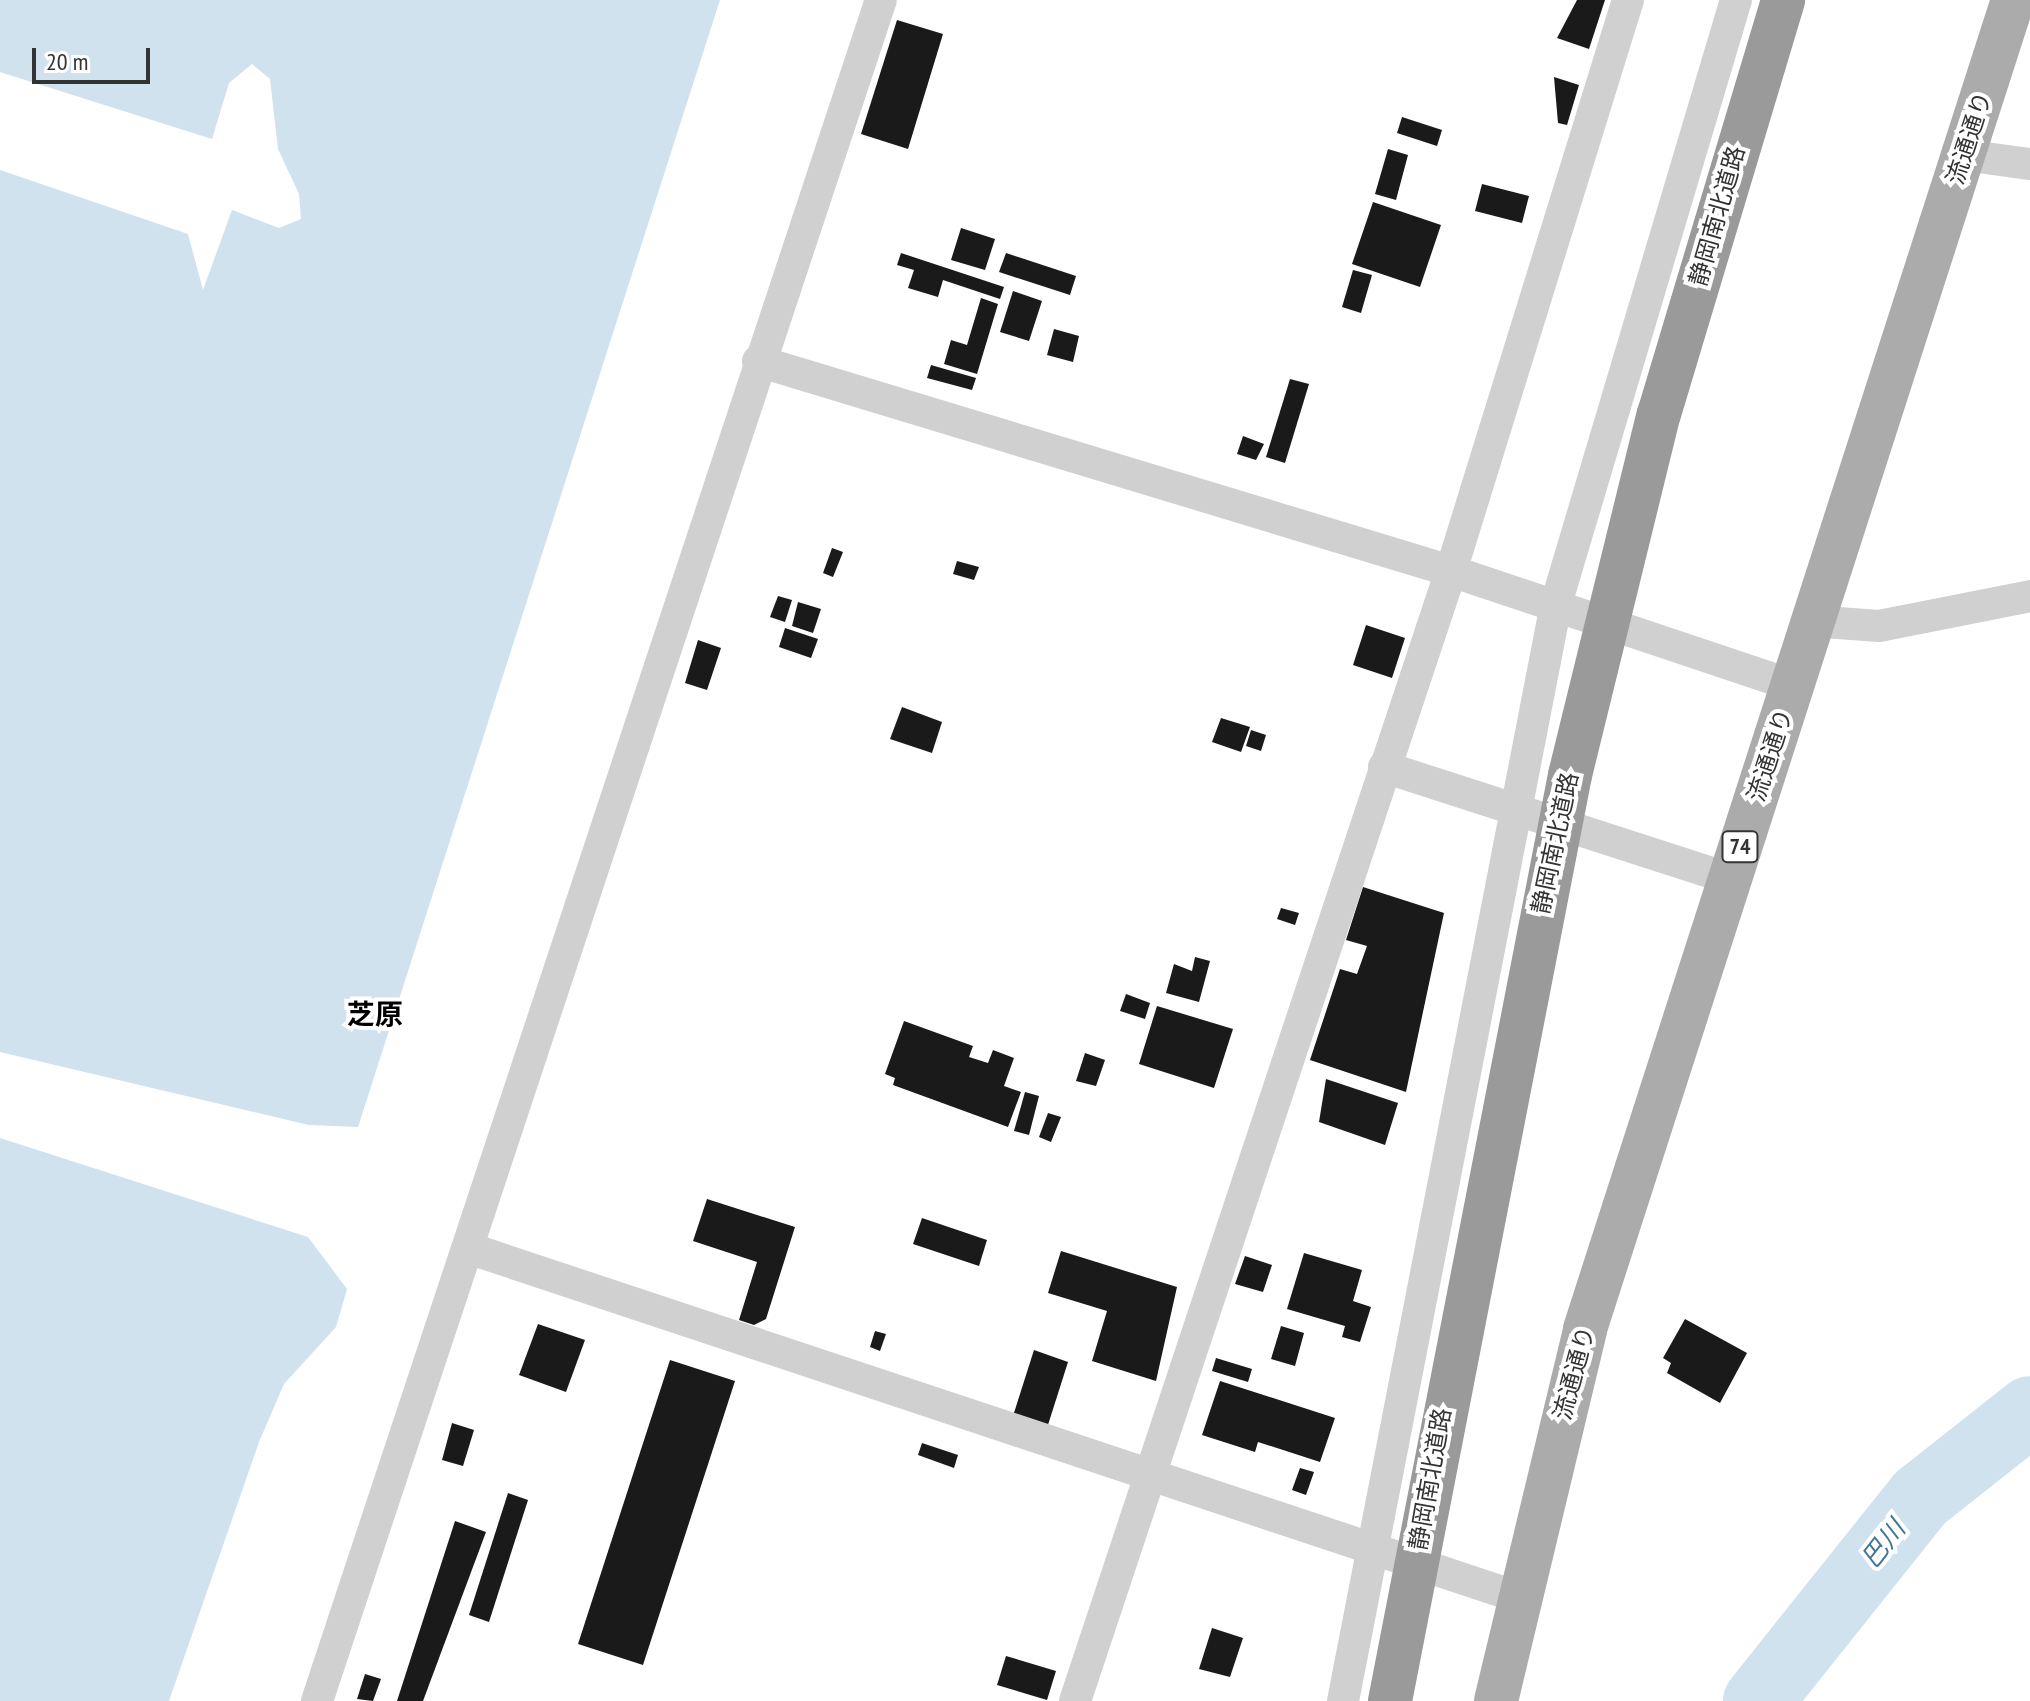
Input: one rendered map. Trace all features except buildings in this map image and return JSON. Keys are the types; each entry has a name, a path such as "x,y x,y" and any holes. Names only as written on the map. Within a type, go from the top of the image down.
{"highway":[{"name":"静岡南北道路","path":"1370,1701 1550,770 1639,408 1761,0"},
{"name":"静岡南北道路","path":"1390,1701 1570,775 1659,414 1783,0"}],"main road":[{"name":"流通通り","path":"1496,1701 1518,1597 1585,1329 2013,0"}],"street":[{"path":"317,1701 758,361 881,0"},
{"path":"1075,1701 1145,1477 1451,571 1628,0"},
{"path":"1343,1701 1514,807 1556,604 1736,0"},
{"path":"1964,155 2030,163"},
{"path":"758,361 1451,571 1792,685"},
{"path":"1811,621 1879,626 2030,596"},
{"path":"1384,767 1730,879"},
{"path":"468,1248 1145,1477 1518,1597"}],"water":[{"path":"0,0 720,0 358,1127 309,1125 0,1052 0,170 188,234 203,290 232,210 279,228 301,219 299,194 278,149 270,79 252,64 229,83 212,139 0,72"},
{"path":"0,1138 308,1237 347,1289 336,1327 284,1384 259,1442 169,1701 0,1701"}],"waterway":[{"name":"巴川","path":"1758,1701 1920,1498 2030,1411"}],"district":[{"name":"芝原","path":"375,1014"}]}
